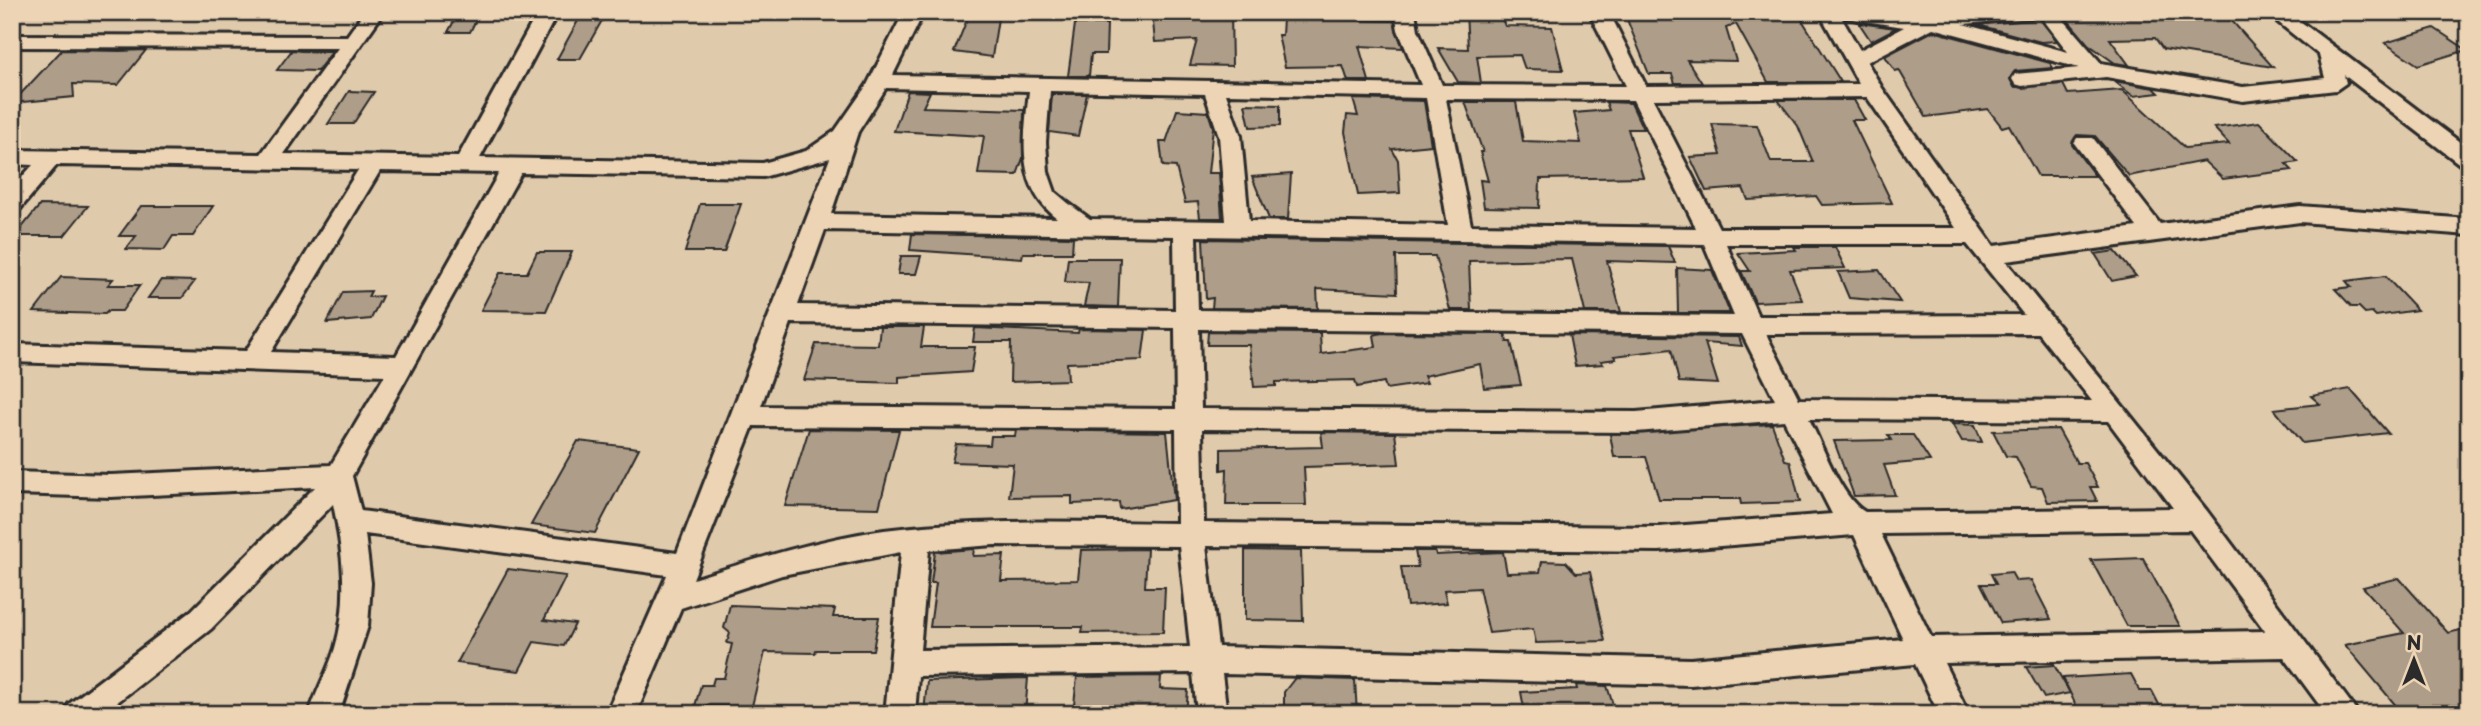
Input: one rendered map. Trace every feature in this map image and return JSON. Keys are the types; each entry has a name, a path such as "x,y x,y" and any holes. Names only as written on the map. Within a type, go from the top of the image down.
{"street":[{"path":"267,162 374,12"},
{"path":"466,165 548,12"},
{"path":"621,714 674,598 746,416 852,126 914,12"},
{"path":"1405,12 1408,30 1435,93 1461,232"},
{"path":"1599,12 1712,237 1750,325 1834,495 1847,515 1862,523 1954,714"},
{"path":"1829,12 1873,90 1980,245 2115,411 2344,714"},
{"path":"1846,12 1892,20 1931,21 2031,12"},
{"path":"2047,12 2096,68"},
{"path":"2275,14 2301,12"},
{"path":"2275,14 2469,160"},
{"path":"1856,60 1931,21 2096,68 2243,94 2336,83 2329,55"},
{"path":"12,41 352,42"},
{"path":"2022,79 2096,68"},
{"path":"877,81 1435,93 1638,94 1873,90"},
{"path":"1040,85 1034,145 1047,197 1086,227"},
{"path":"1213,88 1230,136 1238,229"},
{"path":"12,157 763,170 806,160 828,149 852,126"},
{"path":"2085,143 2154,233"},
{"path":"12,203 51,158"},
{"path":"253,361 373,164"},
{"path":"79,714 201,620 318,504 339,475 403,366 514,166"},
{"path":"1028,226 1047,197"},
{"path":"816,222 1461,232 1980,245 2154,233 2300,214 2469,227"},
{"path":"1185,229 1191,536 1212,714"},
{"path":"784,314 1750,325 2044,324"},
{"path":"12,353 403,366"},
{"path":"746,416 1636,422 1792,409 2115,411"},
{"path":"12,483 111,486 224,478 339,475"},
{"path":"324,714 330,689 349,648 359,597 351,521 339,475"},
{"path":"674,598 782,563 883,542 994,533 1659,539 1862,523 2198,519"},
{"path":"351,521 687,566"},
{"path":"900,714 916,539"},
{"path":"904,663 1207,660 1691,672 1921,650 2290,644"}],"building":[{"path":"459,12 480,12 470,32 448,32"},
{"path":"970,12 999,12 992,57 954,52"},
{"path":"1152,12 1231,13 1232,66 1190,65 1197,40 1155,42"},
{"path":"1466,12 1499,12 1505,26 1552,27 1563,70 1525,69 1520,55 1477,56 1481,83 1458,82 1438,48 1468,49"},
{"path":"1624,12 1797,12 1841,82 1768,82 1736,24 1726,28 1736,61 1687,60 1702,83 1675,83 1672,74 1649,74"},
{"path":"2061,12 2224,12 2273,67 2163,49 2155,38 2110,39 2129,65 2115,63 2088,44"},
{"path":"580,17 604,17 580,59 557,59"},
{"path":"2038,17 2057,41 2041,42 1978,25"},
{"path":"1283,18 1394,21 1403,48 1359,46 1369,81 1348,81 1343,66 1285,67 1278,35 1282,35"},
{"path":"1859,23 1896,28 1871,41"},
{"path":"1075,24 1107,24 1106,54 1091,54 1089,76 1068,76"},
{"path":"2434,28 2467,50 2418,65 2385,43"},
{"path":"1933,31 2050,63 2053,68 2015,71 2010,78 2014,87 2063,84 2068,94 2122,90 2185,148 2229,144 2214,128 2259,122 2298,162 2286,164 2292,170 2223,179 2204,161 2129,176 2095,136 2077,135 2072,145 2095,176 2038,176 2009,125 2002,127 1988,109 1926,117 1899,70 1895,71 1885,56"},
{"path":"62,50 146,50 118,85 73,84 74,97 12,103"},
{"path":"292,50 332,52 317,71 277,70"},
{"path":"2114,81 2154,88 2159,93 2133,96"},
{"path":"349,91 374,92 353,124 328,124"},
{"path":"908,91 930,92 923,107 1024,110 1023,158 1017,175 978,174 984,136 894,131"},
{"path":"1052,94 1087,94 1078,136 1049,132"},
{"path":"1353,99 1424,101 1431,145 1392,149 1398,160 1400,193 1358,195 1345,132 1347,115 1358,116"},
{"path":"1778,100 1854,100 1865,120 1852,120 1892,203 1822,205 1816,196 1748,200 1743,188 1706,191 1690,157 1721,155 1712,124 1757,125 1771,162 1813,162 1798,126"},
{"path":"1465,102 1516,102 1523,141 1581,143 1574,113 1609,110 1606,102 1631,103 1643,129 1628,129 1643,177 1540,179 1539,208 1484,207 1480,180 1488,181 1480,152 1483,152"},
{"path":"1245,104 1280,105 1280,126 1250,127"},
{"path":"1177,110 1208,112 1213,127 1208,173 1219,173 1222,218 1200,218 1198,202 1185,203 1176,167 1163,166 1160,142 1166,142"},
{"path":"1291,174 1288,219 1269,219 1252,177"},
{"path":"700,204 741,204 724,252 685,252"},
{"path":"40,205 88,206 64,236 15,236"},
{"path":"141,206 213,206 193,236 173,236 164,250 126,249 136,236 119,236"},
{"path":"912,234 1073,237 1072,253 1023,253 1022,258 910,250"},
{"path":"1203,239 1668,246 1675,263 1607,261 1621,312 1585,312 1572,259 1469,261 1471,310 1450,310 1435,256 1396,256 1397,293 1317,289 1318,309 1212,308 1213,298 1206,299"},
{"path":"1794,247 1835,247 1845,268 1790,270 1802,300 1755,302 1741,271 1750,271 1738,253 1796,250"},
{"path":"2115,251 2136,276 2112,281 2095,254"},
{"path":"537,252 572,252 546,311 481,310 500,273 527,273"},
{"path":"901,256 921,256 916,274 898,274"},
{"path":"1068,258 1120,258 1118,307 1084,306 1089,283 1065,282"},
{"path":"1677,268 1712,270 1730,313 1678,313"},
{"path":"1879,270 1900,302 1849,298 1838,272"},
{"path":"2385,276 2417,310 2376,316 2372,312 2365,313 2359,307 2352,307 2335,289 2351,287 2346,281"},
{"path":"61,277 113,279 108,285 140,285 122,311 108,311 105,314 34,312"},
{"path":"161,280 195,281 182,298 148,298"},
{"path":"371,291 368,297 382,296 371,319 327,323 343,292"},
{"path":"880,327 924,327 921,347 975,347 971,372 899,377 899,383 804,380 816,344 878,345"},
{"path":"975,328 1078,333 1079,329 1146,330 1142,360 1067,363 1068,380 1010,382 1011,342 973,342"},
{"path":"1208,332 1320,333 1321,354 1376,347 1374,335 1382,333 1505,334 1507,342 1511,342 1521,385 1484,388 1480,364 1424,376 1427,383 1386,389 1384,382 1357,387 1355,380 1276,382 1276,386 1254,387 1249,345 1207,345"},
{"path":"1569,335 1739,337 1742,346 1705,343 1718,384 1679,382 1671,349 1614,356 1616,359 1601,361 1603,364 1575,366"},
{"path":"2350,389 2388,433 2302,443 2274,409 2320,404 2311,396"},
{"path":"1772,424 1785,460 1790,461 1800,502 1741,504 1740,499 1659,499 1646,457 1614,457 1610,434"},
{"path":"1952,424 1975,425 1982,442 1962,441"},
{"path":"809,429 899,430 879,508 785,506"},
{"path":"2058,429 2077,463 2085,463 2098,487 2090,487 2097,501 2048,502 2042,487 2031,486 2016,457 2006,456 1993,431"},
{"path":"1016,430 1167,432 1174,500 1120,509 1119,502 1072,504 1072,496 1009,497 1013,464 952,462 956,444 990,445 991,436 1015,436"},
{"path":"1321,432 1395,433 1399,464 1304,467 1306,505 1226,505 1227,469 1221,470 1221,449 1323,447"},
{"path":"1888,435 1913,435 1930,461 1884,465 1895,495 1854,496 1834,441 1891,440"},
{"path":"578,441 639,448 595,533 531,525"},
{"path":"974,549 973,556 1004,555 1001,581 1078,580 1081,550 1147,549 1145,587 1165,587 1163,632 1082,633 1083,627 930,627 936,583 931,583 935,552"},
{"path":"1245,550 1301,551 1303,621 1245,620"},
{"path":"1415,551 1435,551 1436,555 1503,552 1507,573 1540,572 1542,561 1566,562 1576,573 1590,572 1605,641 1536,643 1533,629 1489,633 1479,588 1444,590 1447,603 1407,606 1401,567 1418,567"},
{"path":"2143,558 2180,626 2127,626 2091,560"},
{"path":"508,569 566,576 544,620 575,624 564,646 534,642 519,671 457,663"},
{"path":"2011,572 2016,581 2031,580 2051,619 2001,623 1981,584 1996,584 1991,574"},
{"path":"2399,578 2448,633 2469,628 2469,714 2403,714 2345,645 2404,633 2363,587"},
{"path":"730,605 835,609 833,617 879,617 873,650 765,652 752,706 695,706 701,685 712,685 714,678 724,678 732,644 727,643 730,633 724,628"},
{"path":"2054,665 2070,693 2044,698 2026,667"},
{"path":"2131,674 2140,691 2152,691 2164,714 2080,714 2063,678"},
{"path":"1161,676 1160,689 1188,690 1186,714 1073,714 1077,677"},
{"path":"1028,678 1025,714 924,714 927,681"},
{"path":"1295,678 1355,680 1357,714 1284,714 1284,692"},
{"path":"1576,685 1607,686 1616,714 1525,714 1521,692 1577,689"}]}
